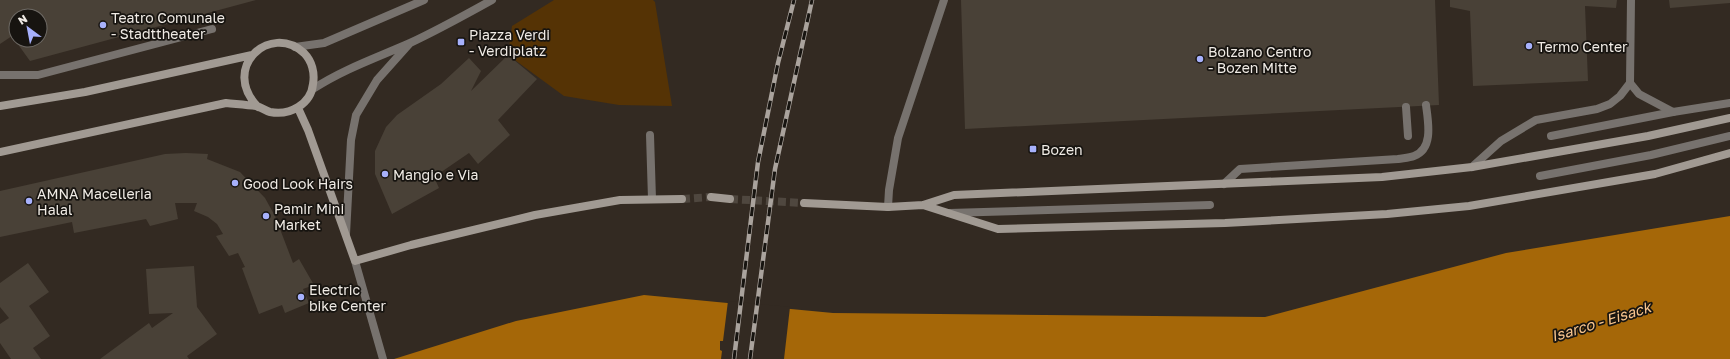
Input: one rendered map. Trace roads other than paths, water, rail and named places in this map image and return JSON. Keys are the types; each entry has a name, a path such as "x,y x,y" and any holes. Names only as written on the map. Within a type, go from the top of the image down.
{"main road":[{"path":"0,152 226,103 258,107 270,112 284,113 298,108 306,100 313,89 314,76 312,64 305,54 295,46 284,43 272,44 261,48 252,55 246,65 244,76 245,88 250,98 258,107"},
{"path":"0,106 85,92 252,55"},
{"path":"298,108 308,130 355,261 411,245 535,215 620,200 682,198"},
{"path":"804,203 888,207 923,205 954,195 1382,177 1472,167 1648,136 1730,118"},
{"path":"923,205 998,229 1225,222 1387,214 1469,206 1647,175 1730,153"},
{"path":"711,197 730,199"}],"street":[{"path":"295,46 324,43 424,0"},
{"path":"313,89 334,75 410,42 452,22 492,0"},
{"path":"888,207 889,190 898,138 944,0"},
{"path":"1472,167 1501,141 1536,120 1597,109 1610,104 1620,96 1630,83 1631,0"},
{"path":"0,75 38,75 212,29"},
{"path":"346,234 351,140 356,115 376,80 410,42"},
{"path":"1630,83 1639,94 1673,112"},
{"path":"1551,136 1673,112 1730,103"},
{"path":"1224,184 1240,169 1398,159 1415,156 1425,146 1429,135 1426,105"},
{"path":"1406,107 1408,136"},
{"path":"650,135 652,199"},
{"path":"1540,176 1651,156 1730,136"},
{"path":"948,213 1210,205"},
{"path":"355,261 383,359"}],"water":[{"name":"Isarco - Eisack","path":"1730,216 1730,359 394,359 516,321 644,295 833,313 1265,317 1506,253"}],"tunnel":[{"path":"682,199 711,197"},
{"path":"730,199 804,203"}],"railway":[{"path":"734,359 758,162 778,63 794,0"},
{"path":"750,359 775,169 812,0"}],"place":[{"name":"Teatro Comunale - Stadttheater","path":"103,25"},
{"name":"Piazza Verdi - Verdiplatz","path":"461,42"},
{"name":"Termo Center","path":"1529,46"},
{"name":"Bolzano Centro - Bozen Mitte","path":"1200,59"},
{"name":"Bozen","path":"1033,149"},
{"name":"Mangio e Via","path":"385,174"},
{"name":"Good Look Hairs","path":"235,183"},
{"name":"AMNA Macelleria Halal","path":"29,201"},
{"name":"Pamir Mini Market","path":"266,216"},
{"name":"Electric bike Center","path":"301,297"}]}
